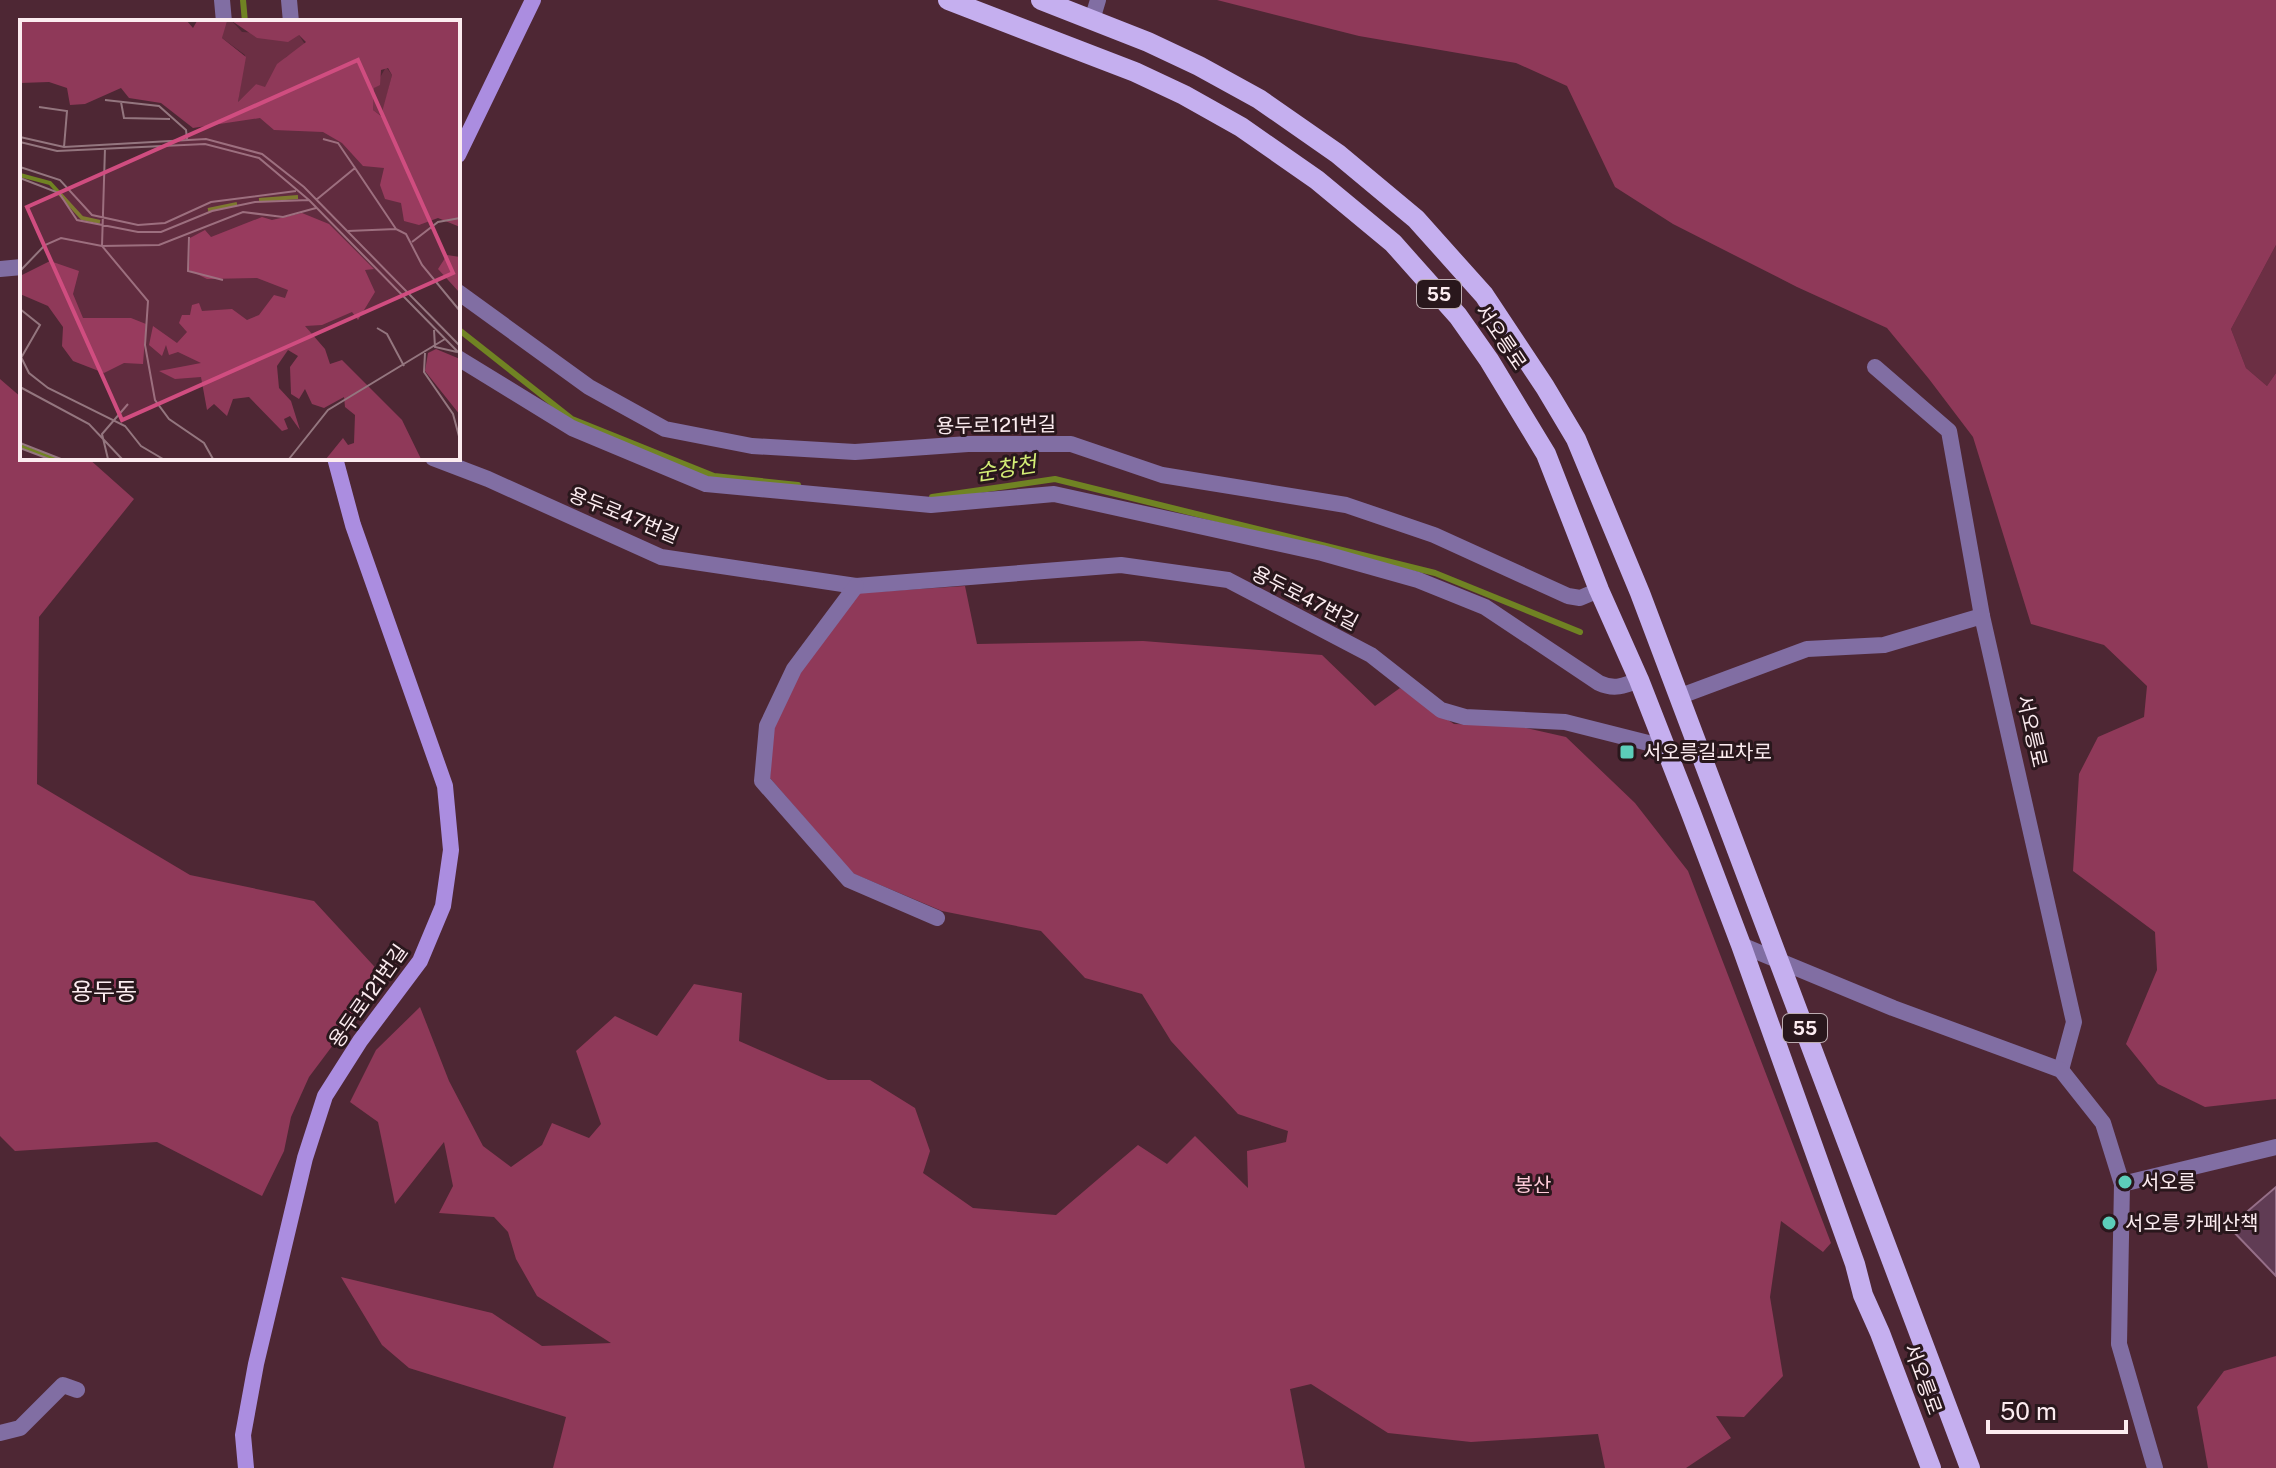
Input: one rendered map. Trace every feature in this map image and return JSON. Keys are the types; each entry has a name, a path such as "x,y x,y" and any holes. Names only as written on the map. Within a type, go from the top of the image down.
{"main road":[{"path":"460,151 533,0"},
{"name":"서오릉로","path":"948,0 1135,72 1218,114 1287,157 1393,243 1458,316 1517,404 1546,454 1599,590 1639,680 1741,945 1855,1264 1863,1295 1931,1468"},
{"name":"서오릉로","path":"1041,0 1095,10 1148,42 1259,99 1306,130 1416,219 1484,295 1524,353 1576,439 1640,593 1970,1468"},
{"name":"용두로121번길","path":"246,1468 243,1435 256,1364 305,1158 325,1096 360,1041 420,961 443,906 451,850 445,786 353,525 336,460"}],"street":[{"path":"222,0 224,20"},
{"path":"289,0 291,20"},
{"path":"0,269 20,267"},
{"name":"용두로121번길","path":"460,293 589,387 665,429 752,446 855,452 968,444 1071,444 1162,475 1346,505 1434,535 1568,596 1580,598 1599,590"},
{"path":"460,359 572,428 706,484 931,505 1054,494 1322,553 1418,580 1485,607 1608,687 1618,688 1639,680"},
{"name":"서오릉로","path":"1875,367 1949,431 1982,616 2074,1022 2061,1070"},
{"name":"용두로47번길","path":"438,460 488,479 661,557 856,586 1121,565 1228,580 1371,655 1441,710 1465,717 1565,722 1664,747"},
{"path":"856,586 794,669 767,726 762,781 849,880 937,918"},
{"path":"1678,697 1807,649 1884,645 1982,616"},
{"path":"1741,945 1893,1008 2061,1070 2103,1123 2122,1184 2119,1344 2155,1468"},
{"path":"2122,1184 2276,1147"},
{"path":"0,1433 20,1428 63,1385 77,1390"}],"shaded area":[{"path":"2276,245 2276,373 2267,386 2246,368 2231,329"}],"green space":[{"path":"1217,0 2276,0 2276,245 2231,329 2246,368 2267,386 2276,373 2276,1099 2205,1107 2158,1084 2126,1044 2157,970 2155,932 2073,871 2079,774 2098,737 2144,717 2147,686 2104,645 2031,624 1973,437 1887,328 1797,287 1673,224 1615,187 1567,86 1516,63 1359,36"},
{"path":"0,379 20,396 20,460 90,460 134,499 39,617 37,784 190,875 314,901 384,977 309,1077 291,1117 284,1151 262,1196 157,1142 15,1151 0,1136"},
{"name":"봉산","path":"965,586 977,644 1143,641 1322,655 1375,706 1400,688 1454,724 1517,726 1566,737 1635,803 1688,871 1831,1243 1823,1252 1781,1221 1770,1297 1783,1376 1744,1417 1716,1416 1731,1438 1686,1468 1605,1468 1598,1434 1471,1442 1388,1433 1311,1384 1290,1389 1305,1468 553,1468 566,1417 409,1368 382,1345 341,1277 492,1313 542,1346 611,1343 537,1296 516,1259 508,1232 494,1217 439,1213 453,1186 444,1142 395,1204 378,1122 350,1102 376,1050 420,1007 449,1081 483,1146 511,1167 542,1145 552,1123 589,1138 601,1124 576,1051 615,1016 657,1036 694,984 742,993 739,1041 828,1080 870,1080 915,1108 930,1151 923,1173 973,1208 1056,1215 1138,1145 1167,1164 1195,1136 1248,1188 1247,1151 1286,1142 1288,1131 1238,1114 1171,1041 1142,994 1085,978 1041,931 942,911 852,873 770,778 773,728 799,674 858,593"},
{"path":"2276,1356 2276,1468 2208,1468 2197,1407 2224,1371"}],"building":[{"path":"2276,1187 2276,1276 2229,1227"}],"waterway":[{"name":"순창천","path":"243,0 245,20"},
{"name":"순창천","path":"460,331 572,419 714,476 798,485"},
{"name":"순창천","path":"932,497 1055,479 1435,573 1580,632"}],"place":[{"name":"서오릉길교차로","path":"1627,752"},
{"name":"서오릉","path":"2125,1182"},
{"name":"서오릉 카페산책","path":"2109,1223"}],"district":[{"name":"용두동","path":"104,991"}]}
